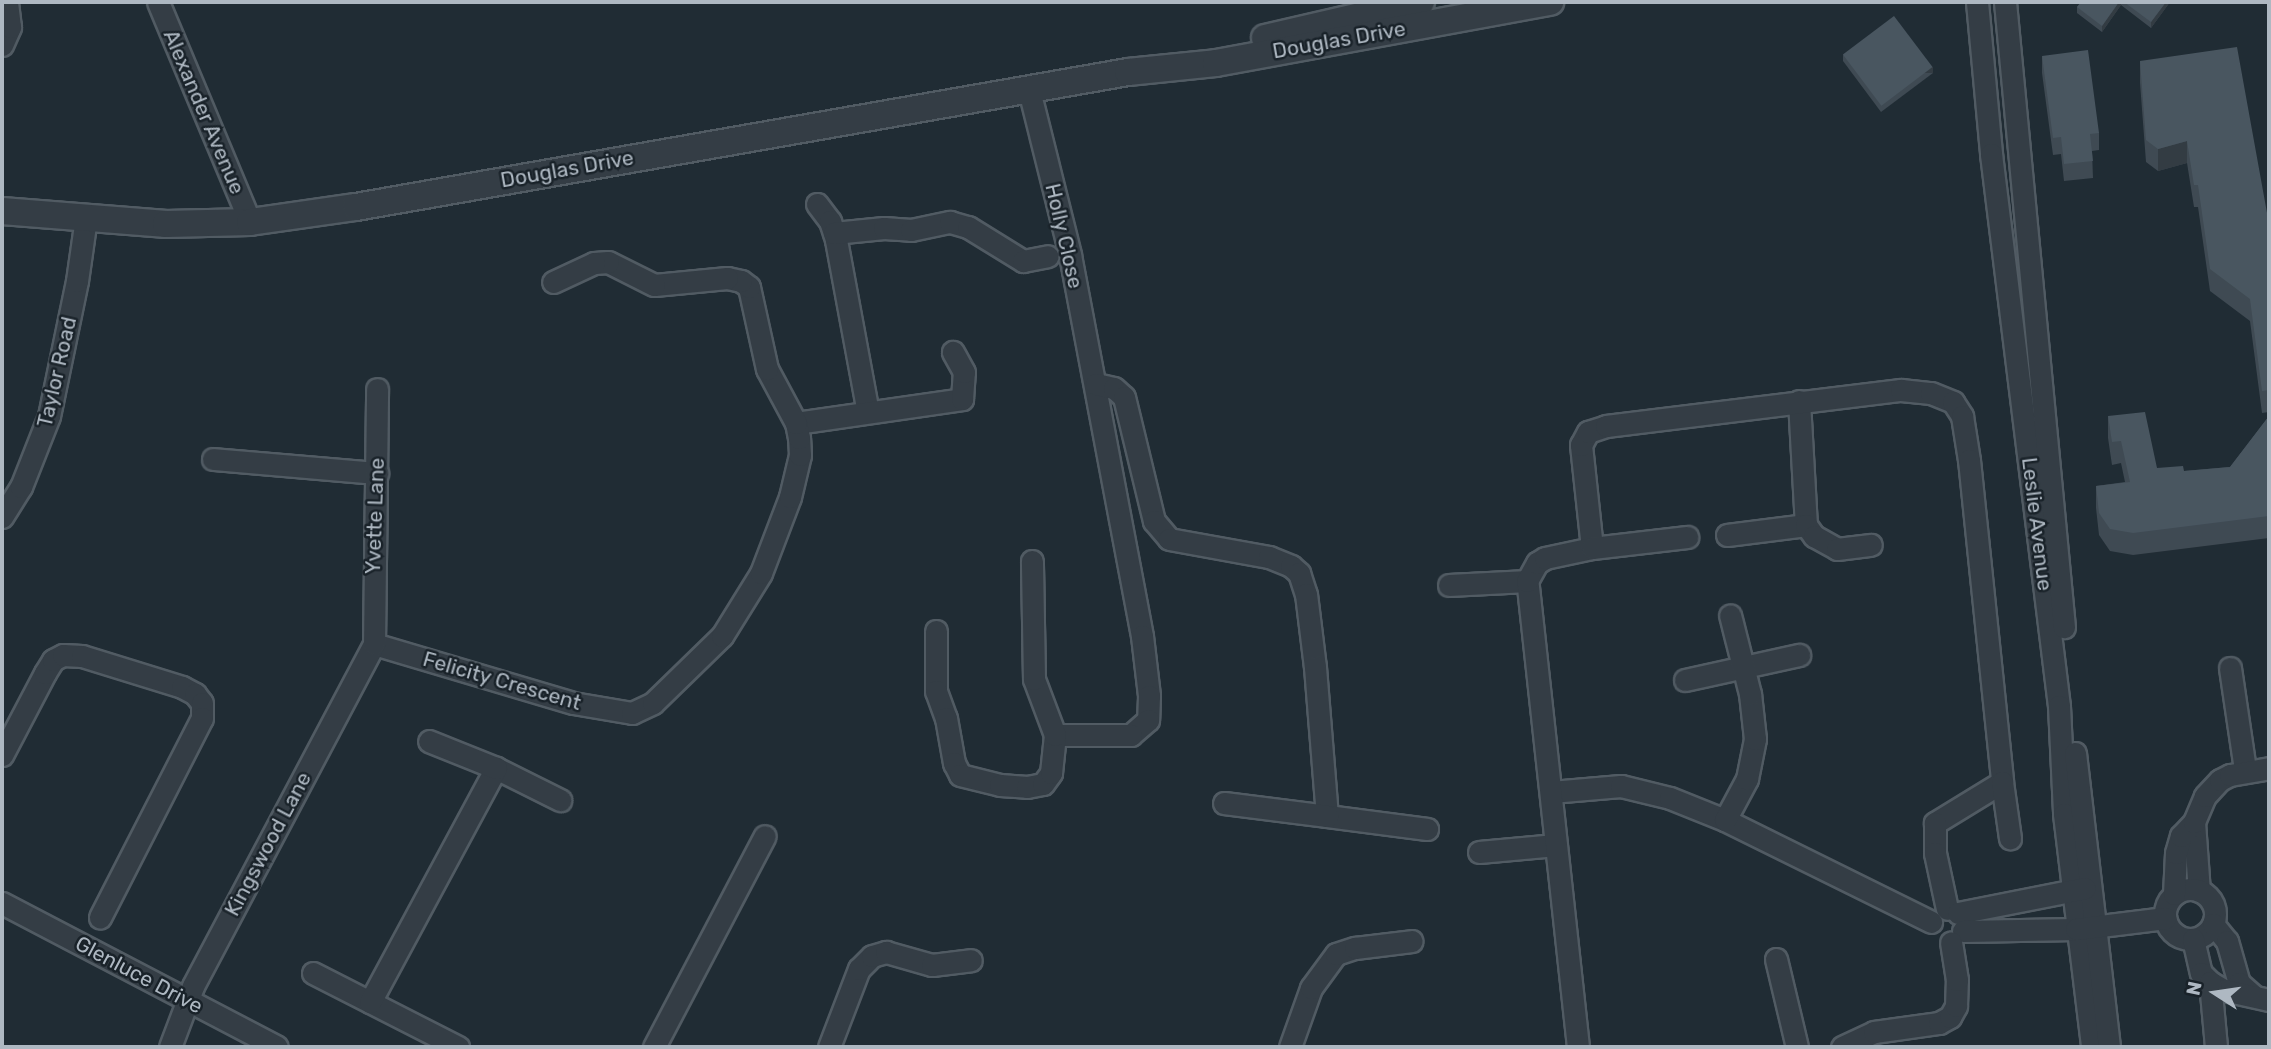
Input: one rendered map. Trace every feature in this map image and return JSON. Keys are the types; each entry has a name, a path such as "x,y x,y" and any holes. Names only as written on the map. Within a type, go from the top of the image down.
{"street":[{"path":"2,45 10,27 7,2"},
{"name":"Alexander Avenue","path":"158,2 250,222"},
{"name":"Douglas Drive","path":"2,211 166,224 250,222 368,204 1128,72 1421,2"},
{"name":"Douglas Drive","path":"1128,72 1216,63 1550,2"},
{"name":"Leslie Avenue","path":"1976,2 1991,154 2059,706 2064,814 2082,889"},
{"name":"Leslie Avenue","path":"2005,2 2080,811 2092,1047"},
{"name":"Holly Close","path":"1029,90 1070,255 1096,384 1144,647 1150,714 1145,725 1131,735 1055,735"},
{"path":"817,204 830,221 834,233 868,412"},
{"name":"Taylor Road","path":"2,517 21,487 49,416 77,281 86,218"},
{"path":"834,233 884,228 911,230 950,222 968,227 1023,261 1048,257"},
{"path":"553,282 594,263 608,262 654,285 727,278 741,281 749,287 767,369 796,423 962,398 964,372 953,352"},
{"path":"1096,384 1119,392 1129,407 1154,521 1169,539 1269,557 1291,566 1299,573 1306,594 1315,667 1325,762 1327,816"},
{"name":"Yvette Lane","path":"374,644 377,389"},
{"path":"1592,548 1581,445 1584,434 1606,426 1800,401 1914,390 1947,397 1959,408 1969,460 2010,838"},
{"path":"1800,401 1806,525 1814,536 1837,549 1871,545"},
{"name":"Felicity Crescent","path":"374,644 573,703 632,713 653,703 722,636 749,596 776,538 797,473 800,455 796,423"},
{"path":"213,459 377,473"},
{"path":"1727,535 1806,525"},
{"path":"1578,1047 1527,581 1533,568 1545,558 1592,548 1687,537"},
{"path":"936,631 936,691 946,718 954,763 960,775 1000,785 1027,787 1043,784 1051,773 1055,735 1034,679 1032,561"},
{"path":"1449,585 1527,581"},
{"path":"1725,820 1747,779 1753,753 1754,723 1730,615"},
{"name":"Kingswood Lane","path":"170,1047 187,1000 374,644"},
{"path":"2,755 45,673 53,660 63,655 82,656 182,687 195,694 202,703 202,718 100,917"},
{"path":"1685,680 1800,655"},
{"path":"2230,668 2245,770"},
{"path":"429,741 496,768 560,800"},
{"path":"370,1002 496,768"},
{"path":"2174,894 2176,853 2181,836 2194,822 2205,796 2220,780 2245,770 2269,768"},
{"path":"1842,1047 1874,1032 1939,1023 1950,1017 1956,1006 1957,980 1950,923 1935,853 1936,823 2002,782"},
{"path":"1551,792 1630,787 1670,798 1725,820 1950,923 2086,927 2165,918"},
{"path":"1223,803 1427,829"},
{"path":"2194,822 2199,891"},
{"path":"654,1047 765,836"},
{"path":"1479,852 1556,845"},
{"path":"1950,923 2082,889"},
{"path":"2186,889 2199,891 2210,898 2215,911 2213,924 2205,934 2193,939 2180,938 2169,930 2165,918 2166,905 2174,894 2186,889"},
{"name":"Glenluce Drive","path":"2,903 277,1047"},
{"path":"2213,924 2227,941 2239,983 2261,997"},
{"name":"Leslie Avenue","path":"2086,927 2109,1047"},
{"path":"2193,939 2201,973 2210,982 2224,990 2261,997"},
{"path":"1290,1047 1311,988 1336,954 1412,941"},
{"path":"829,1047 859,969 872,956 886,952 932,965 971,960"},
{"path":"1776,959 1797,1047"},
{"path":"313,972 370,1002 422,1040 458,1047"},
{"path":"2210,982 2216,1047"}],"building":[{"path":"2081,2 2119,2 2102,26 2077,7"},
{"path":"2124,2 2166,2 2151,22"},
{"path":"1894,16 1933,67 1881,106 1843,55"},
{"path":"2237,47 2269,224 2269,390 2262,391 2250,299 2210,269 2198,185 2194,185 2187,141 2158,149 2146,140 2140,61"},
{"path":"2088,50 2099,133 2090,134 2093,161 2064,164 2061,137 2053,138 2042,56"},
{"path":"2145,412 2157,468 2183,466 2184,471 2230,467 2269,416 2269,516 2133,533 2110,529 2099,513 2096,486 2130,482 2121,441 2112,442 2108,416"}]}
